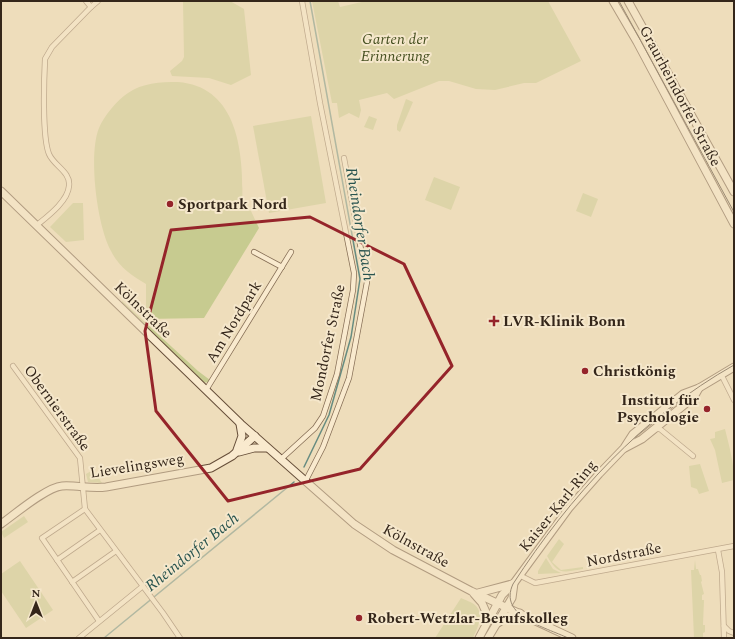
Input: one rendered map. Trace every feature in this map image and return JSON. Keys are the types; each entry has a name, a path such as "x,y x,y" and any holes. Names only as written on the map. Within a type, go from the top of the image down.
{"main road":[{"name":"Graurheindorfer Straße","path":"613,1 637,42 733,222"},
{"name":"Graurheindorfer Straße","path":"628,1 734,192"},
{"name":"Kölnstraße","path":"1,191 266,448 354,524 393,550 474,592 572,638"},
{"name":"Kaiser-Karl-Ring","path":"480,638 502,595 514,583 579,496 624,448 633,434 683,394 699,388 734,367"},
{"name":"Kaiser-Karl-Ring","path":"624,448 642,439 694,397 699,388"},
{"path":"237,452 242,436 240,423"},
{"name":"Lievelingsweg","path":"1,524 53,488 67,486 83,488 106,487 211,468 237,452 255,436"},
{"path":"237,452 254,448 266,448"},
{"name":"Kaiser-Karl-Ring","path":"488,638 500,615 512,598 514,583"},
{"path":"489,619 482,603 474,592 514,583"},
{"path":"502,595 501,602 506,606"},
{"path":"498,602 501,607 500,615"},
{"path":"495,625 508,616 520,613"}],"street":[{"path":"86,1 91,7"},
{"path":"37,225 57,207 67,194 69,188 68,178 54,163 47,149 45,59 48,53 98,1"},
{"name":"Mondorfer Straße","path":"280,460 315,428 323,416 340,360 353,290 354,273 320,103 302,1"},
{"path":"305,482 323,447 349,378 367,282 344,158"},
{"path":"254,252 282,267"},
{"name":"Am Nordpark","path":"206,390 291,252"},
{"name":"Obernierstraße","path":"13,366 80,458 85,509"},
{"path":"721,374 734,400"},
{"path":"654,429 660,429 693,456"},
{"path":"99,621 42,538 85,509 157,604 180,638"},
{"path":"57,560 100,530"},
{"name":"Nordstraße","path":"520,575 535,583 734,546"},
{"path":"718,550 722,572 724,638"},
{"path":"72,582 116,551"},
{"path":"79,638 143,586"},
{"path":"724,626 734,633"}],"highlighted area":[{"path":"310,217 404,264 452,366 360,469 228,501 156,411 145,331 171,230"}],"green space":[{"path":"183,1 230,1 244,9 251,75 231,85 209,78 172,76 170,71 182,61 184,57"},
{"name":"Garten der Erinnerung","path":"312,1 338,1 340,7 366,1 548,1 581,61 536,83 524,83 495,90 476,89 449,81 439,81 394,99 387,93 359,100 361,110 359,118 349,113 339,118 337,103 332,103"},
{"name":"Sportpark Nord","path":"178,82 199,87 215,97 226,111 234,128 239,148 242,168 242,208 251,211 259,228 204,318 146,319 146,284 121,266 106,240 98,208 94,172 96,140 101,123 107,113 128,93 145,85"},
{"path":"406,99 413,102 400,132 397,130 397,125"},
{"path":"311,116 326,203 269,213 253,126"},
{"path":"369,116 377,119 373,130 364,127"},
{"path":"434,177 460,187 451,210 425,200"},
{"path":"583,193 598,199 591,217 576,211"},
{"path":"73,203 83,203 84,240 66,242 50,227"},
{"path":"122,301 198,371 210,380 203,383 122,303"},
{"path":"725,429 732,460 734,480 722,483 715,450 710,439 715,438 715,432"},
{"path":"700,464 709,491 699,494 697,489 691,487 689,466"},
{"path":"93,470 102,483 88,482 86,474"},
{"path":"24,516 28,522 4,538 1,532"},
{"path":"559,539 564,544 552,562 561,570 583,567 583,569 562,571 558,570 551,562 547,556"},
{"path":"546,558 553,569 561,573 538,574 538,571"},
{"path":"695,560 696,569 698,569 701,575 704,594 702,595 702,600 704,600 703,625 705,625 703,638 694,638 691,570 694,570"},
{"path":"20,561 53,610 26,628 1,591 1,574"},
{"path":"461,598 474,604 478,609 480,617 473,638 435,638"}],"waterway":[{"name":"Rheindorfer Bach","path":"304,467 329,415 351,337 360,279 310,1"},
{"name":"Rheindorfer Bach","path":"104,638 294,482"}],"tram line":[{"path":"619,1 734,212"},
{"path":"568,638 537,625 526,619 518,612 512,604 510,595 513,584 535,551 559,520 610,461 669,409 700,386 734,365"}],"place":[{"name":"Sportpark Nord","path":"170,204"},
{"name":"LVR-Klinik Bonn","path":"494,321"},
{"name":"Christkönig","path":"585,371"},
{"name":"Institut für Psychologie","path":"707,409"},
{"name":"Robert-Wetzlar-Berufskolleg","path":"359,618"}]}
